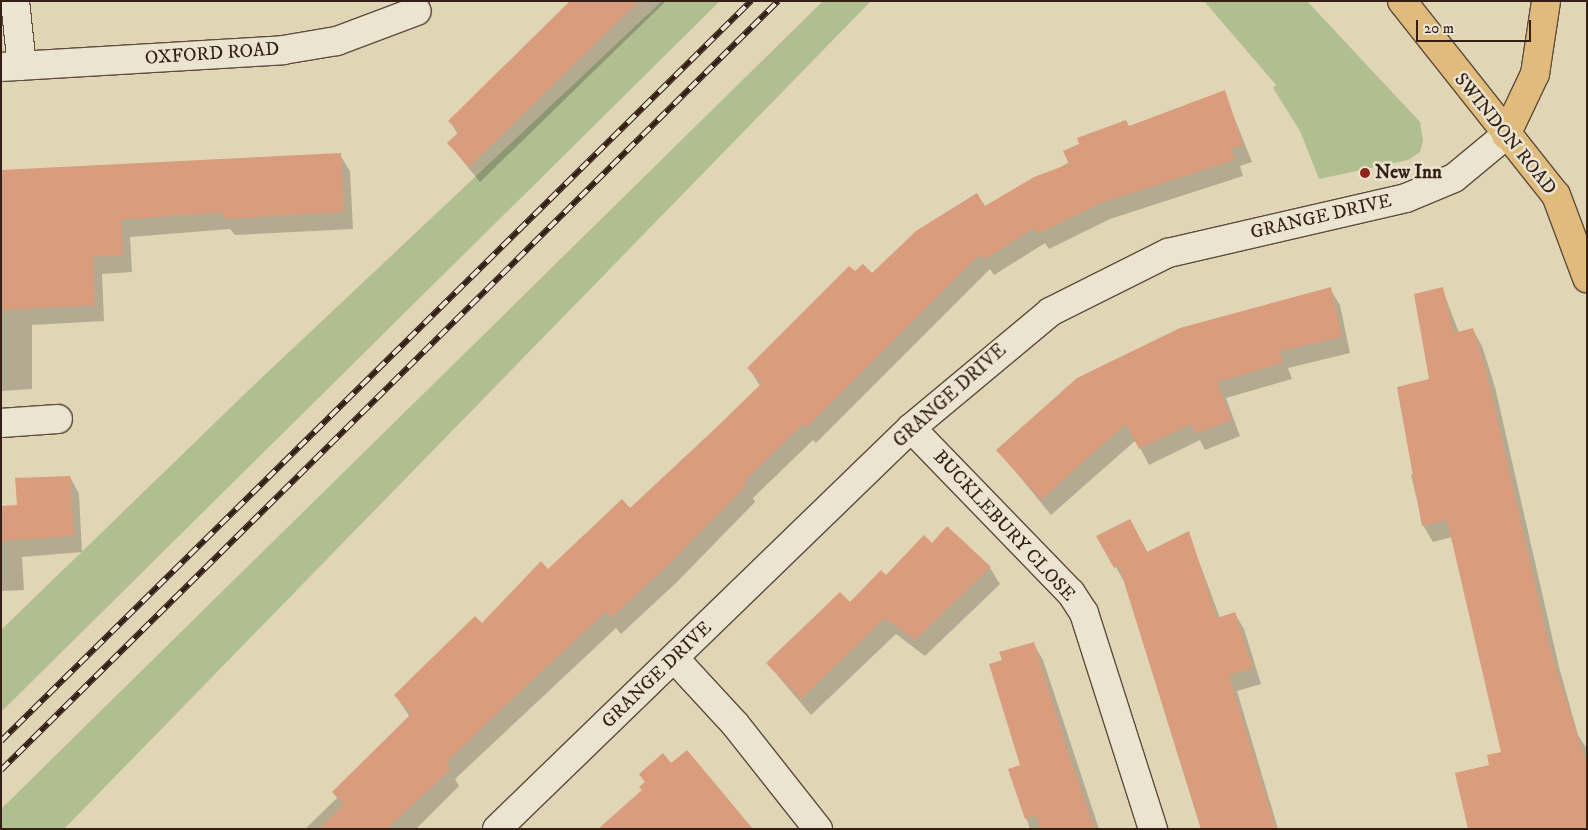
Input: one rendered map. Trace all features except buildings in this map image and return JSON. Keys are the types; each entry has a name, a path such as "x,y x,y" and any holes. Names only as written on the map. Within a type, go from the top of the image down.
{"main road":[{"name":"SWINDON ROAD","path":"1402,1 1506,135 1556,195 1587,278"},
{"path":"1506,135 1535,74 1546,1"}],"street":[{"path":"12,66 15,1"},
{"name":"OXFORD ROAD","path":"12,66 283,50 337,41 417,11"},
{"name":"GRANGE DRIVE","path":"497,829 675,659 911,428 1002,348 1089,290 1168,253 1406,198 1454,178 1506,135"},
{"path":"1,423 58,419"},
{"name":"BUCKLEBURY CLOSE","path":"911,428 1071,593 1084,613 1153,829"},
{"path":"675,659 735,724 818,829"}],"green space":[{"path":"662,1 720,1 1,712 1,630 254,385"},
{"path":"823,1 871,1 64,829 1,829 1,809"},
{"path":"1204,1 1307,1 1420,122 1423,141 1420,152 1408,160 1319,179 1300,131 1273,88 1276,85"}],"railway":[{"path":"1,741 751,1"},
{"path":"1,770 778,1"}],"place":[{"name":"New Inn","path":"1365,173"}]}
